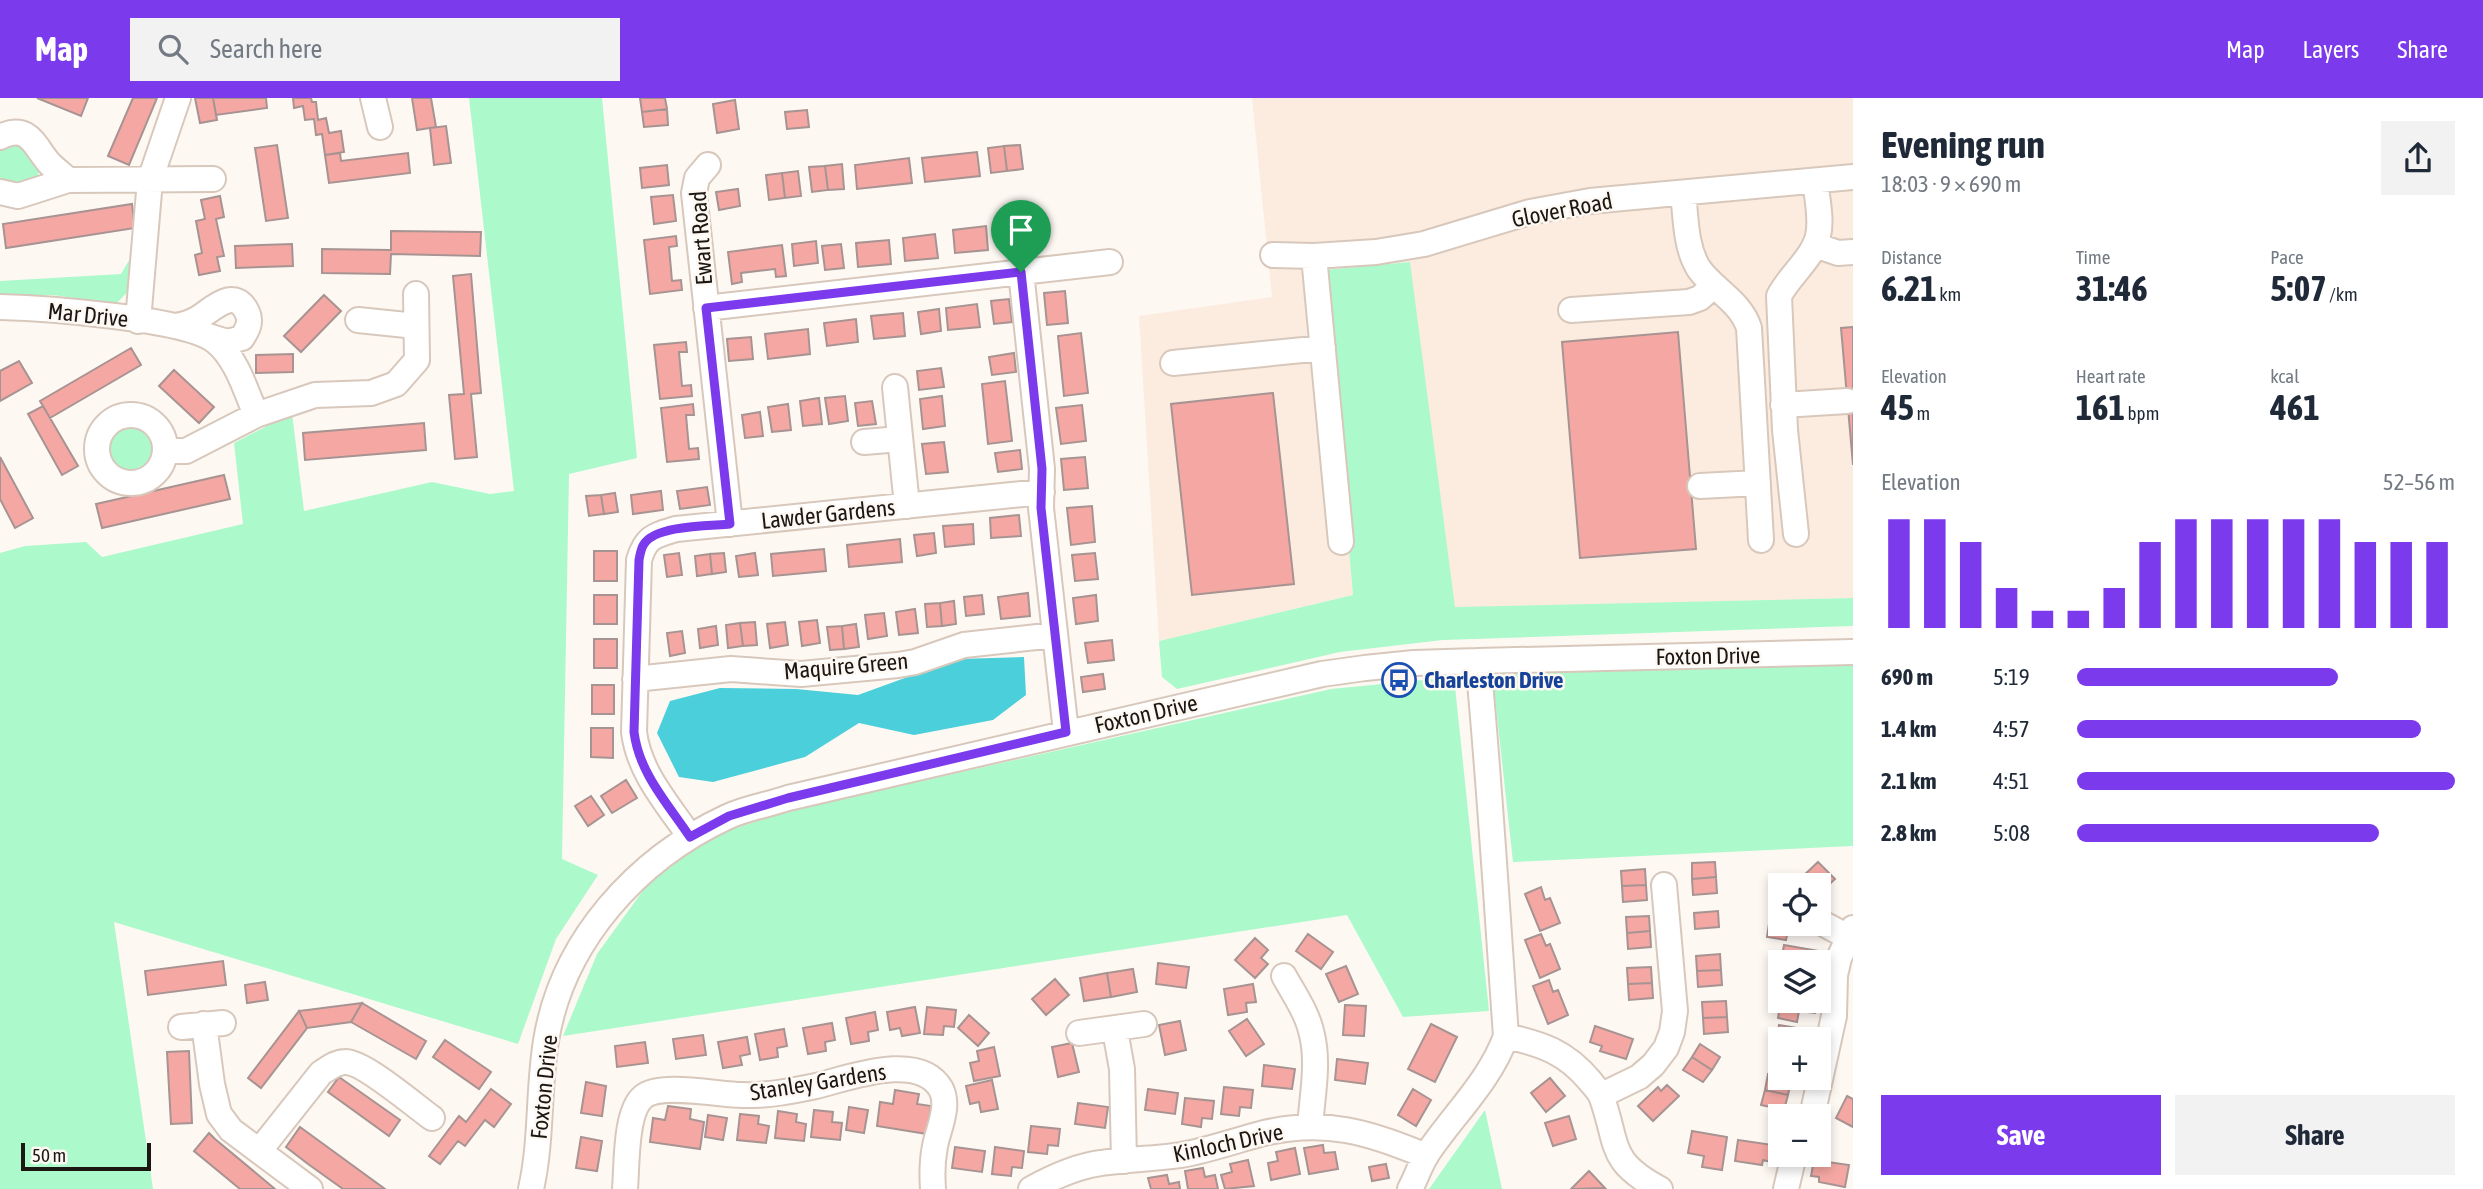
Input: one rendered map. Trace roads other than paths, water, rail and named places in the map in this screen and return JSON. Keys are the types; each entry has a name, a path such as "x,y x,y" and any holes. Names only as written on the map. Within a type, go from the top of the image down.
{"street":[{"path":"138,321 150,180 178,98"},
{"path":"373,98 380,127"},
{"path":"0,137 17,133 30,138 50,164 68,180"},
{"name":"Ewart Road","path":"708,165 697,178 694,193 730,524"},
{"name":"Glover Road","path":"1273,255 1376,253 1424,244 1531,212 1590,201 1853,177"},
{"path":"0,192 18,195 68,180 213,178"},
{"path":"1796,534 1783,405 1779,296 1786,281 1815,245 1819,235 1815,181"},
{"path":"1683,193 1690,248 1700,270 1742,313 1749,328 1761,540"},
{"path":"1815,245 1838,253 1853,252"},
{"path":"1314,256 1341,542"},
{"path":"706,308 1110,262"},
{"path":"1021,272 1066,732"},
{"path":"1571,310 1689,302 1700,298 1714,285"},
{"path":"165,451 186,451 256,415 315,395 371,393 396,384 416,360 416,293"},
{"name":"Mar Drive","path":"176,326 194,320 224,301 239,304 249,315 249,323 242,338 226,342 204,335"},
{"name":"Mar Drive","path":"0,307 65,311 195,330 215,341 226,354 236,369 256,415"},
{"path":"358,320 416,326"},
{"path":"1173,363 1324,348"},
{"name":"Lawder Gardens","path":"895,387 907,506"},
{"path":"1783,405 1847,401"},
{"path":"864,442 900,439"},
{"path":"1700,486 1758,483"},
{"name":"Lawder Gardens","path":"690,837 642,767 636,750 634,732 639,560 643,545 649,539 676,529 1042,492"},
{"name":"Maquire Green","path":"635,679 731,669 801,674 898,665 964,645 1055,635"},
{"name":"Foxton Drive","path":"531,1189 538,1150 546,1037 566,976 591,930 631,882 690,837 729,816 788,798 1322,674 1414,663 1853,652"},
{"path":"1410,1189 1426,1156 1474,1092 1501,1051 1506,1036 1489,808 1488,760 1478,661"},
{"path":"1602,1096 1639,1077 1653,1065 1666,1048 1672,1032 1675,1011 1664,885"},
{"path":"1815,1104 1834,1016 1835,975 1851,933 1831,926"},
{"path":"1283,976 1312,1032 1315,1051 1310,1127"},
{"path":"1079,1033 1144,1024"},
{"path":"203,1025 219,1114 231,1130 310,1189"},
{"path":"1115,1030 1122,1069 1124,1161"},
{"path":"1506,1036 1544,1046 1568,1058 1602,1096 1612,1139 1622,1161 1638,1178 1660,1189"},
{"path":"260,1150 321,1073 332,1065 343,1062 354,1063 366,1070 432,1118"},
{"name":"Stanley Gardens","path":"625,1189 631,1119 643,1096 657,1090 743,1096 780,1093 856,1074 901,1069 932,1079 943,1091 944,1113 935,1145 933,1189"},
{"name":"Kinloch Drive","path":"1031,1189 1071,1170 1099,1163 1183,1155 1268,1132 1310,1127 1345,1129 1380,1137 1426,1156"},
{"path":"1786,1189 1791,1167"}],"water":[{"path":"1024,657 1026,695 993,720 914,735 859,723 805,757 713,782 679,777 657,733 670,701 720,688 796,689 858,695 957,659"}],"place":[{"name":"Charleston Drive","path":"1399,680"}]}
